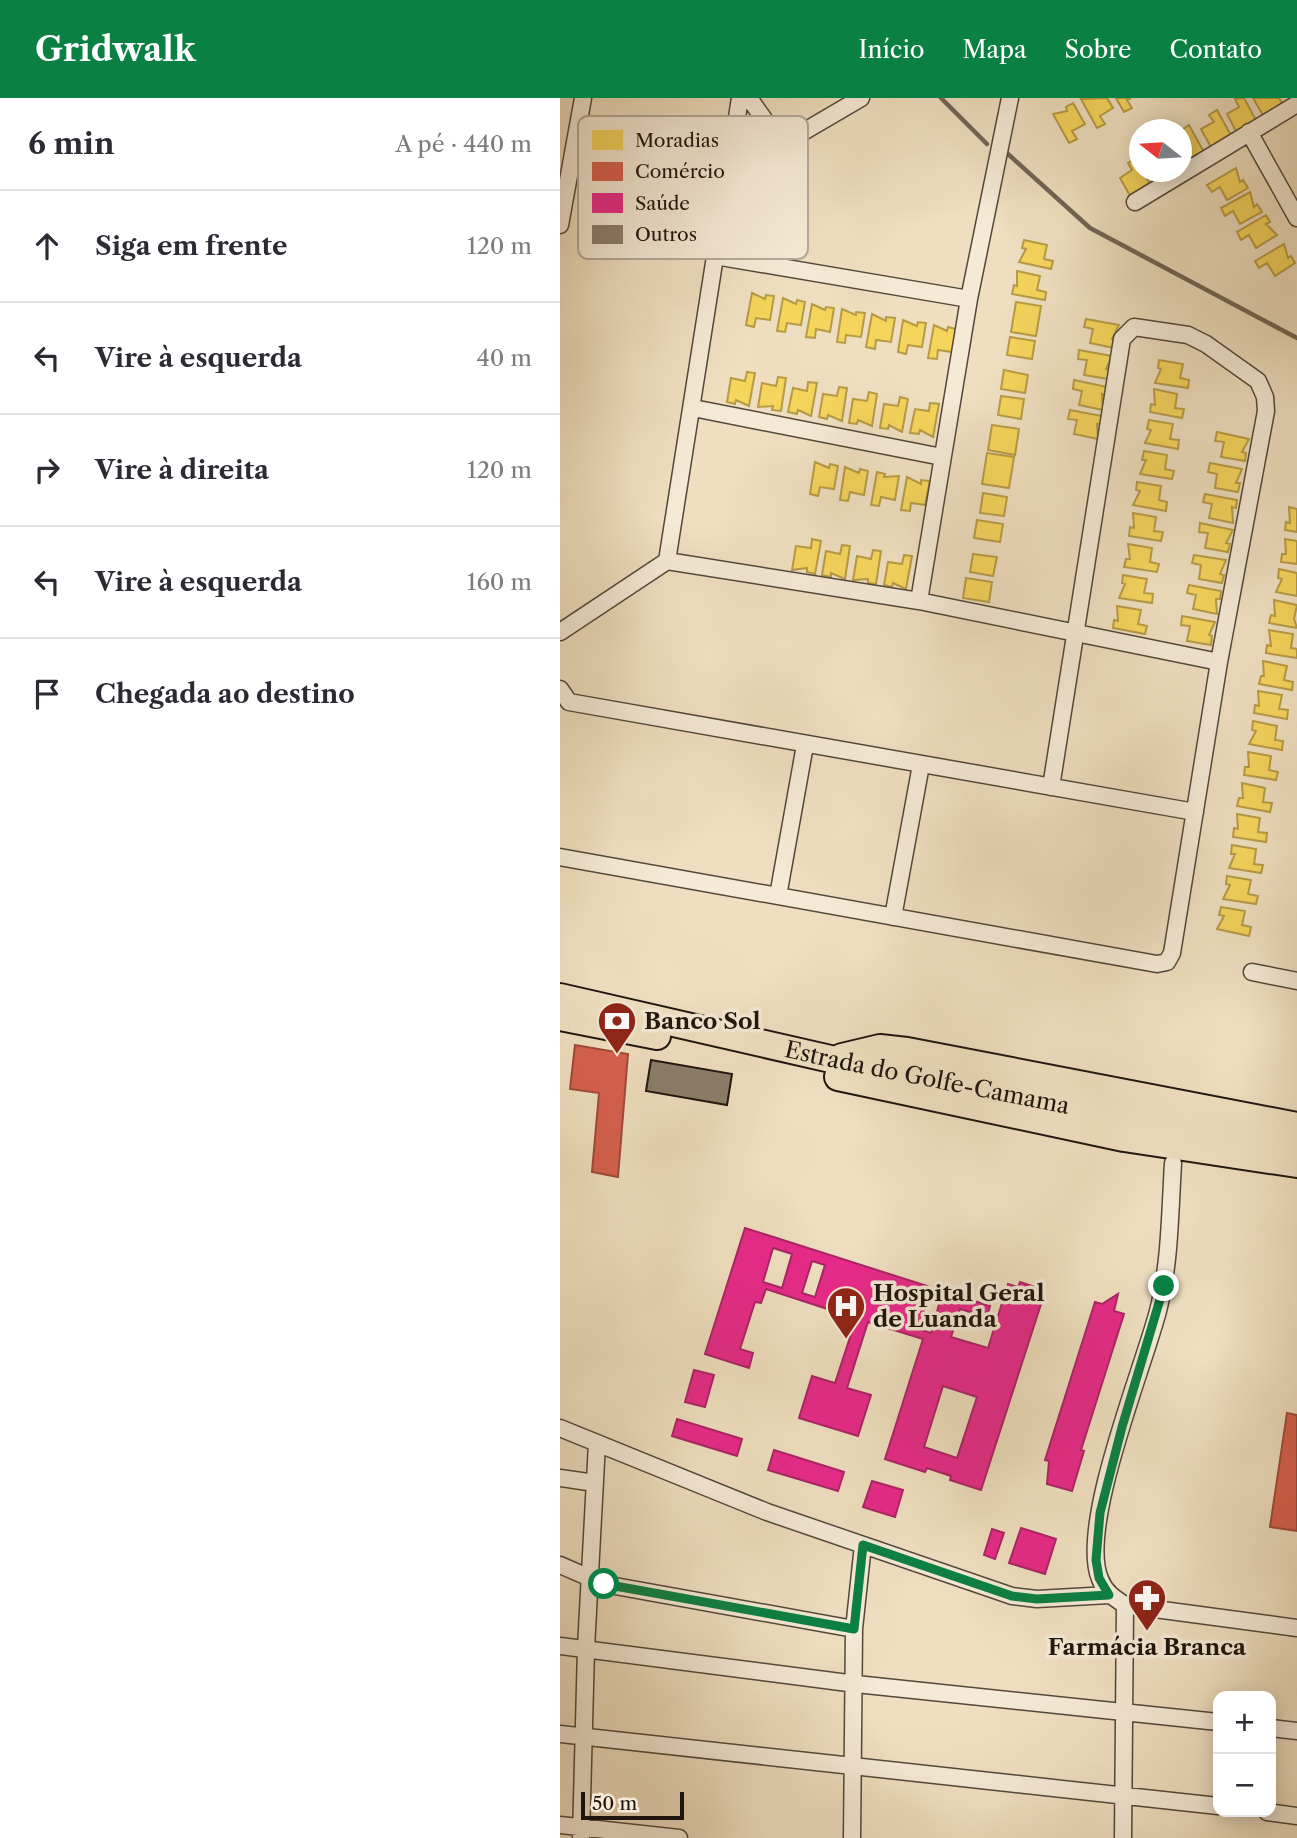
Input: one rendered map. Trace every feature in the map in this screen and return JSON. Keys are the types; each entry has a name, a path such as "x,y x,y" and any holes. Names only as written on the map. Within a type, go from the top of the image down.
{"highway":[{"name":"Estrada do Golfe-Camama","path":"560,997 835,1059 1170,1126 1297,1144"},
{"name":"Estrada do Golfe-Camama","path":"560,1017 1124,1138 1297,1164"},
{"path":"835,1059 880,1048 907,1051 1297,1126"},
{"path":"1124,1138 1173,1171 1297,1181"}],"street":[{"path":"580,116 583,98"},
{"path":"737,116 740,98"},
{"path":"750,98 762,116"},
{"path":"808,127 861,98"},
{"path":"919,601 969,299 1010,98"},
{"path":"1135,202 1297,104"},
{"path":"561,215 578,125"},
{"path":"1249,132 1297,218"},
{"path":"667,561 715,259"},
{"path":"733,259 969,299"},
{"path":"560,857 1157,964 1167,962 1172,953 1219,662 1266,411 1265,397 1258,381 1188,335 1134,327 1122,339 1051,787"},
{"path":"693,408 942,457"},
{"path":"560,632 667,561 919,601 1219,662"},
{"path":"563,699 805,746 1195,812"},
{"path":"778,896 805,746"},
{"path":"893,917 921,765"},
{"path":"1252,972 1297,981"},
{"path":"1173,1171 1162,1294 1125,1416 1100,1513 1096,1560 1099,1578 1109,1595 1125,1605 1297,1628"},
{"path":"560,1428 755,1507 1012,1596 1037,1599 1109,1595"},
{"path":"581,1833 586,1648 597,1443"},
{"path":"560,1478 596,1483"},
{"path":"852,1838 856,1684 854,1629 863,1545"},
{"path":"560,1565 591,1579 854,1629"},
{"path":"1123,1838 1121,1795 1125,1605"},
{"path":"560,1646 856,1684 1213,1721"},
{"path":"1276,1729 1297,1731"},
{"path":"560,1734 855,1764 1213,1805"},
{"path":"1276,1813 1297,1816"},
{"path":"560,1825 581,1833 679,1838"}],"building: Moradias":[{"path":"1107,98 1113,108 1100,116 1105,124 1097,128 1081,99"},
{"path":"1116,98 1131,98 1127,100 1132,108 1124,112"},
{"path":"1244,98 1258,124 1238,135 1227,114 1239,107 1235,99"},
{"path":"1253,98 1279,98 1285,108 1265,119"},
{"path":"1073,103 1085,124 1072,131 1077,139 1069,143 1053,114 1067,111 1066,107"},
{"path":"1217,110 1233,139 1213,151 1201,129 1214,122 1209,115"},
{"path":"1192,130 1205,154 1198,158 1196,155 1192,159"},
{"path":"1236,168 1240,182 1243,180 1248,188 1227,200 1220,187 1212,192 1207,185"},
{"path":"1129,172 1129,182 1149,182 1152,187 1138,191 1140,194 1132,199 1120,178"},
{"path":"1250,192 1254,207 1257,204 1262,212 1240,224 1233,211 1225,216 1221,208"},
{"path":"1266,215 1270,222 1266,224 1277,235 1256,248 1249,235 1241,240 1237,232"},
{"path":"1024,240 1047,245 1044,259 1053,261 1051,269 1019,262 1026,249 1022,248"},
{"path":"1284,244 1288,258 1291,256 1295,263 1275,276 1267,263 1259,268 1255,261"},
{"path":"1017,271 1040,276 1037,290 1046,292 1045,300 1012,294 1014,285 1017,286"},
{"path":"752,293 765,299 766,295 774,296 770,320 756,318 754,327 746,325"},
{"path":"783,298 796,304 797,300 805,302 801,325 787,323 785,332 777,331"},
{"path":"1016,302 1041,306 1036,336 1011,332"},
{"path":"812,304 825,310 826,307 834,308 830,332 816,329 815,338 806,337"},
{"path":"842,309 856,315 856,312 865,313 861,337 846,335 845,343 837,342"},
{"path":"872,314 886,321 886,317 895,318 891,342 876,340 875,349 866,347"},
{"path":"1086,319 1119,325 1112,339 1116,339 1114,348 1090,343 1093,329 1084,327"},
{"path":"903,320 917,326 918,322 926,323 922,347 908,345 906,354 898,352"},
{"path":"934,325 947,331 948,327 956,329 952,352 938,350 937,359 928,358"},
{"path":"1010,337 1035,341 1032,359 1007,355"},
{"path":"1079,350 1112,356 1106,369 1109,370 1108,379 1084,375 1087,360 1078,359"},
{"path":"1159,360 1183,364 1180,378 1189,380 1188,388 1155,383 1161,369 1158,368"},
{"path":"1004,370 1028,375 1025,393 1001,389"},
{"path":"747,372 755,373 749,406 736,400 735,404 727,402 731,378 745,381"},
{"path":"778,377 786,378 781,411 772,410 773,406 758,407 762,383 776,386"},
{"path":"1074,380 1107,387 1105,395 1102,394 1103,410 1079,405 1082,391 1073,389"},
{"path":"808,382 817,383 811,416 798,410 797,414 788,412 793,388 807,391"},
{"path":"839,387 847,388 842,421 828,415 827,419 819,417 823,394 837,396"},
{"path":"1154,389 1177,394 1175,408 1184,409 1182,418 1150,412 1151,404 1155,405"},
{"path":"869,392 877,394 872,426 858,420 857,424 849,423 853,399 867,401"},
{"path":"1001,396 1024,399 1021,419 998,415"},
{"path":"900,397 908,399 902,432 889,425 888,429 880,428 884,404 898,406"},
{"path":"930,403 939,404 933,437 920,430 919,434 910,433 915,409 929,411"},
{"path":"1070,410 1102,416 1101,424 1097,424 1098,439 1074,434 1077,420 1068,419"},
{"path":"1149,420 1173,424 1170,439 1179,440 1178,449 1145,443 1151,430 1147,429"},
{"path":"992,425 1019,429 1015,455 988,450"},
{"path":"1217,432 1249,439 1242,452 1246,453 1245,461 1221,457 1224,442 1215,441"},
{"path":"1144,451 1167,455 1165,469 1174,471 1172,479 1140,474 1146,460 1142,460"},
{"path":"987,453 1014,457 1009,488 982,484"},
{"path":"815,462 829,468 830,464 838,466 834,489 820,487 818,496 810,494"},
{"path":"1210,463 1242,469 1236,483 1240,483 1238,492 1215,488 1217,474 1208,472"},
{"path":"845,467 859,473 860,469 868,471 864,495 850,492 848,501 840,500"},
{"path":"877,472 885,474 884,477 899,476 895,500 881,497 879,506 871,505"},
{"path":"907,477 921,484 921,480 930,481 925,505 911,503 910,511 901,510"},
{"path":"1137,482 1161,486 1159,500 1167,502 1166,511 1133,505 1140,491 1136,490"},
{"path":"983,493 1007,497 1004,516 980,513"},
{"path":"1205,494 1237,500 1236,508 1232,507 1233,523 1209,518 1212,504 1203,502"},
{"path":"1289,507 1297,509 1297,532 1285,530 1286,522 1290,523"},
{"path":"1133,513 1156,517 1154,531 1163,532 1161,541 1129,536 1130,527 1134,528"},
{"path":"977,520 1003,524 1000,542 974,538"},
{"path":"1200,523 1233,530 1226,543 1230,544 1228,552 1205,548 1208,533 1199,532"},
{"path":"812,539 821,541 815,574 807,572 807,568 792,570 796,546 811,548"},
{"path":"1285,539 1297,541 1297,564 1281,562 1282,554 1286,554"},
{"path":"1128,544 1152,548 1150,562 1159,564 1157,572 1124,567 1126,559 1130,559"},
{"path":"842,545 850,546 845,579 831,573 831,577 822,575 826,551 840,554"},
{"path":"873,550 881,551 876,584 868,583 868,579 853,580 857,556 871,559"},
{"path":"973,554 997,557 993,576 970,572"},
{"path":"904,555 912,556 906,589 893,583 892,587 884,585 888,562 902,564"},
{"path":"1194,555 1226,560 1220,574 1224,575 1222,583 1199,579 1201,565 1192,563"},
{"path":"1279,569 1297,573 1297,596 1276,592 1282,579 1278,578"},
{"path":"1123,575 1147,579 1144,593 1153,594 1152,603 1119,598 1125,584 1122,583"},
{"path":"966,578 992,582 989,602 963,598"},
{"path":"1189,585 1221,591 1220,599 1216,599 1217,614 1193,609 1196,595 1187,593"},
{"path":"1274,600 1297,605 1294,619 1297,628 1269,623 1271,615 1275,616"},
{"path":"1117,606 1141,610 1138,624 1147,626 1145,634 1113,628 1114,620 1118,621"},
{"path":"1182,616 1215,622 1209,635 1212,636 1211,645 1187,641 1190,626 1181,625"},
{"path":"1269,630 1293,634 1291,648 1297,649 1297,658 1266,653 1267,645 1271,646"},
{"path":"1263,661 1287,666 1284,680 1293,682 1292,690 1259,684 1261,676 1264,676"},
{"path":"1258,691 1282,695 1279,709 1288,710 1287,719 1254,713 1255,705 1259,706"},
{"path":"1253,721 1277,726 1275,740 1283,741 1282,750 1249,744 1256,731 1252,730"},
{"path":"1248,752 1271,756 1269,770 1278,772 1276,780 1244,775 1245,767 1249,767"},
{"path":"1242,783 1265,788 1263,802 1272,803 1270,812 1237,806 1239,798 1243,798"},
{"path":"1237,814 1260,818 1258,832 1267,833 1266,842 1233,837 1234,828 1238,829"},
{"path":"1232,845 1256,849 1254,864 1263,865 1261,873 1229,868 1235,854 1231,854"},
{"path":"1227,876 1251,880 1248,894 1258,896 1256,904 1223,899 1230,885 1226,884"},
{"path":"1221,907 1245,911 1242,925 1251,927 1249,936 1217,929 1224,916 1219,915"}],"building: Comércio":[{"path":"575,1045 628,1054 618,1177 592,1172 599,1093 570,1089"},
{"path":"1287,1413 1297,1415 1297,1531 1270,1527"}],"building: Saúde":[{"path":"745,1228 990,1306 987,1317 960,1309 951,1337 988,1348 1008,1284 1018,1287 1020,1282 1041,1289 1039,1296 1043,1298 981,1490 950,1480 951,1476 927,1468 925,1472 885,1459 923,1339 868,1322 847,1388 871,1395 858,1436 799,1418 812,1376 835,1383 855,1322 848,1319 849,1316 766,1289 761,1303 755,1302 740,1349 753,1353 749,1368 705,1354","holes":["773,1248 792,1254 782,1288 763,1282","812,1261 825,1265 815,1297 802,1293","928,1297 940,1301 931,1333 918,1329","943,1386 977,1397 957,1458 924,1447"]},
{"path":"1118,1294 1114,1311 1124,1314 1081,1450 1084,1451 1072,1491 1047,1484 1049,1461 1045,1460 1095,1302 1102,1304"},
{"path":"694,1370 714,1375 705,1407 685,1402"},
{"path":"677,1419 742,1439 737,1456 672,1436"},
{"path":"774,1450 844,1472 838,1491 768,1470"},
{"path":"872,1481 903,1490 895,1517 863,1507"},
{"path":"1021,1528 1056,1539 1045,1574 1009,1563"},
{"path":"992,1529 1004,1533 995,1559 984,1555"}],"building: Outros":[{"path":"651,1060 732,1074 727,1105 646,1091"}],"waterway":[{"path":"941,98 987,144"},
{"path":"1008,154 1090,228 1297,338"}],"place":[{"name":"Banco Sol","path":"617,1055"},
{"name":"Hospital Geral de Luanda","path":"846,1340"},
{"name":"Farmácia Branca","path":"1147,1632"}],"route":[{"path":"604,1584 854,1629 863,1545 1012,1596 1037,1599 1109,1595 1099,1578 1096,1560 1100,1513 1138,1370 1164,1286"}]}
